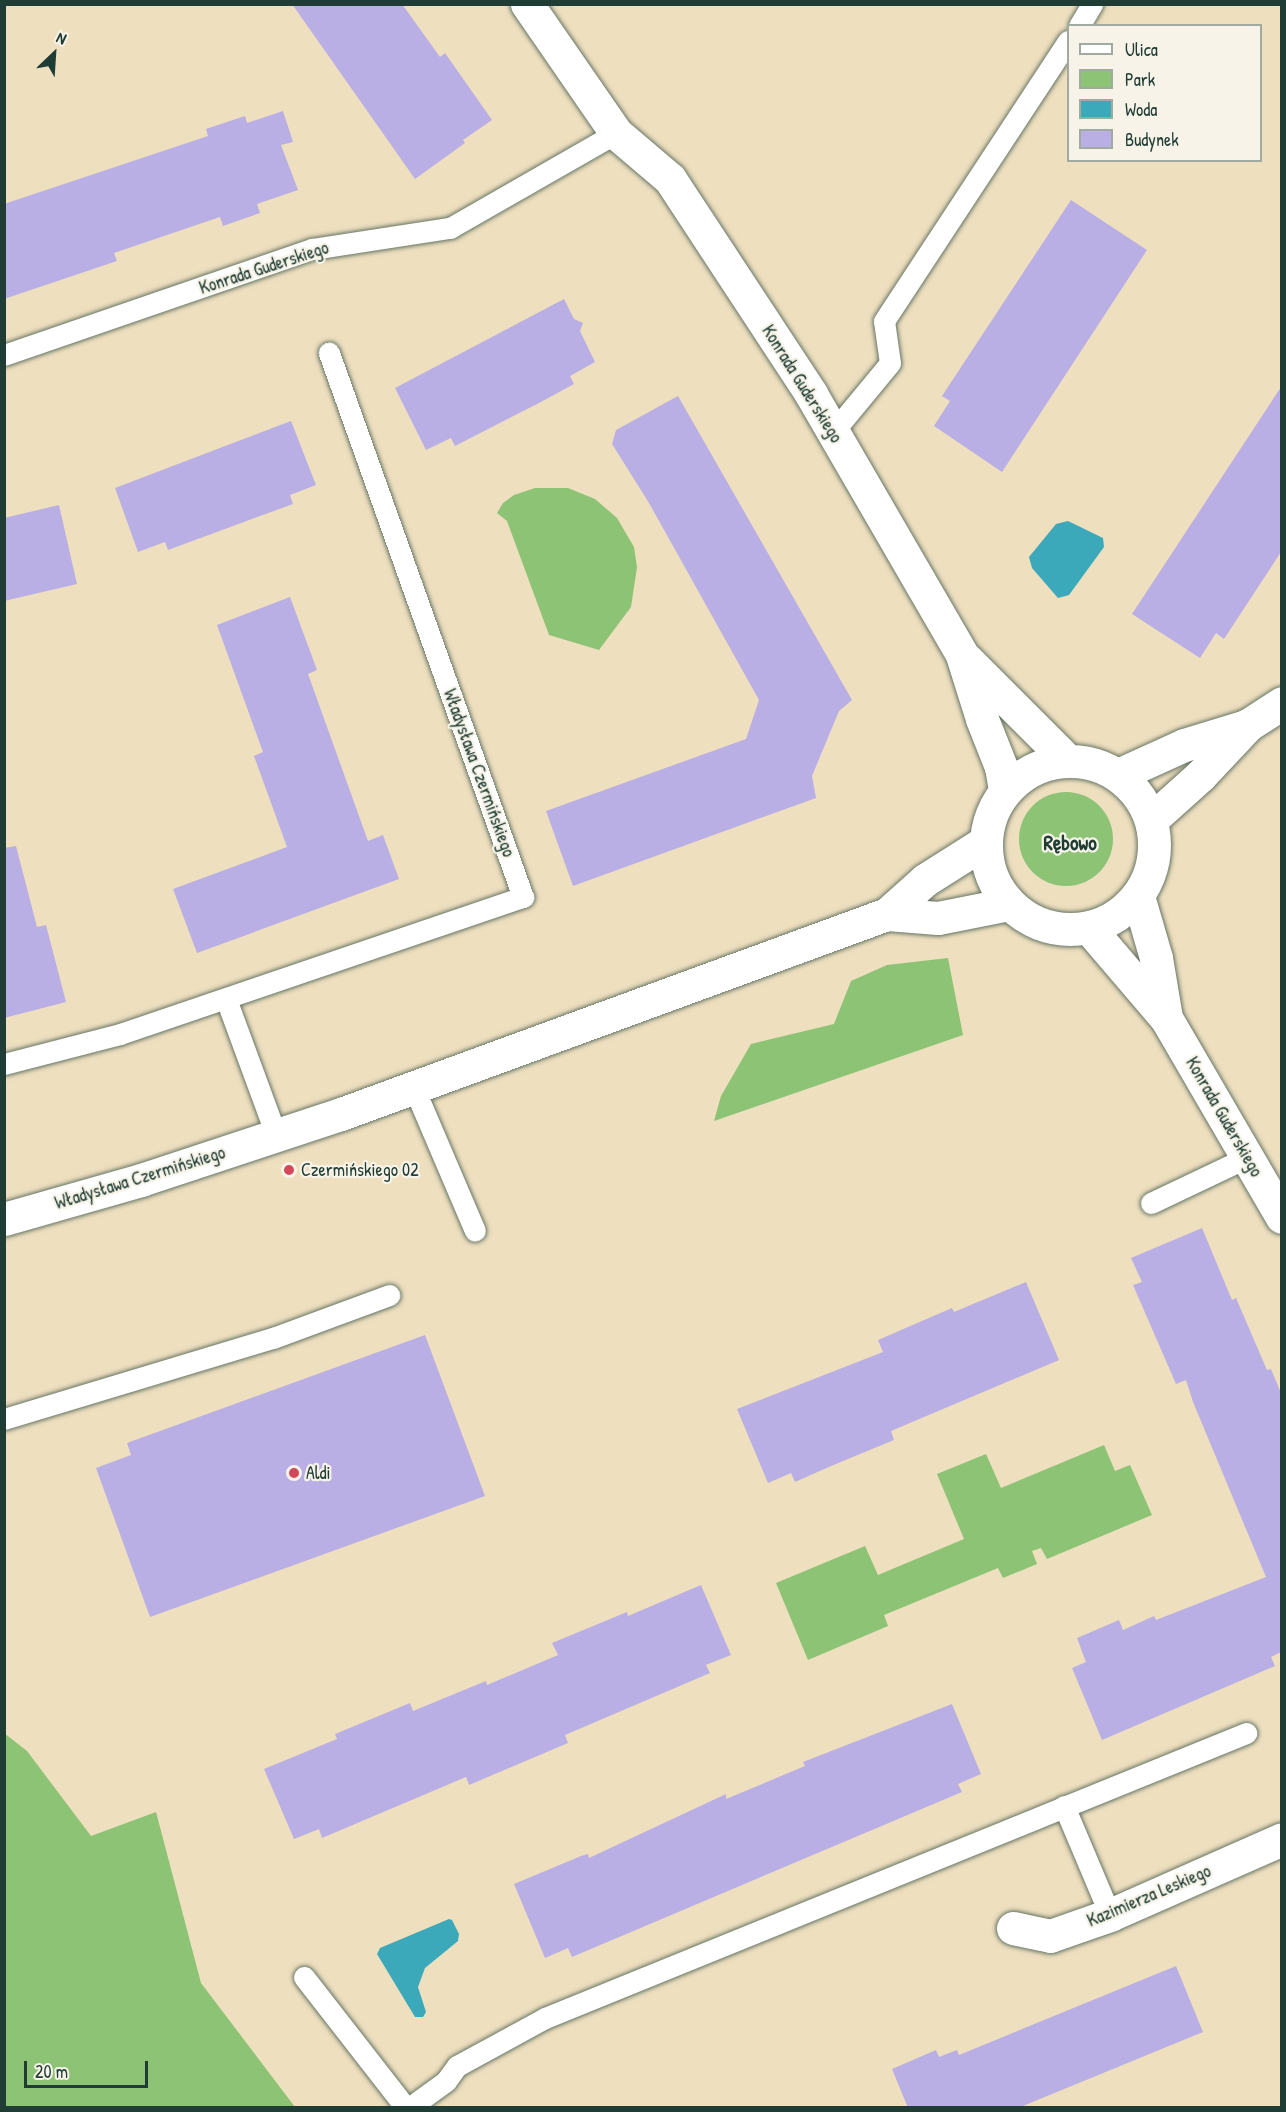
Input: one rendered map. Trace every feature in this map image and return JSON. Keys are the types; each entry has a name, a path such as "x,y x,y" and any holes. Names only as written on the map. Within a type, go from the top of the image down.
{"street":[{"name":"Konrada Guderskiego","path":"526,4 616,133 670,179 833,432 962,655 982,719 1001,767 1005,790"},
{"name":"Konrada Guderskiego","path":"962,655 1067,760"},
{"path":"1151,820 1201,776 1248,725 1281,703"},
{"path":"1118,775 1184,745 1248,725"},
{"path":"1067,760 1094,763 1118,775 1138,795 1151,820 1153,855 1150,872 1137,896 1116,916 1089,928 1060,929 1032,921 1009,904 990,875 985,842 991,814 1005,790 1033,768 1067,760"},
{"name":"Władysława Czermińskiego","path":"4,1219 141,1180 414,1088 887,914 925,880 985,842"},
{"name":"Konrada Guderskiego","path":"1137,896 1156,958 1166,1018"},
{"name":"Władysława Czermińskiego","path":"887,914 938,918 1009,904"},
{"name":"Konrada Guderskiego","path":"1089,928 1166,1018 1281,1216"},
{"name":"Kazimierza Leskiego","path":"1013,1928 1050,1936 1110,1915 1281,1839"}],"lane":[{"path":"1080,24 1092,4"},
{"path":"833,432 890,363 884,321 1067,43"},
{"name":"Konrada Guderskiego","path":"4,356 312,249 450,228 616,133"},
{"name":"Władysława Czermińskiego","path":"4,1065 120,1034 524,897 329,353"},
{"path":"226,999 276,1135"},
{"path":"414,1088 475,1231"},
{"path":"1151,1203 1248,1157"},
{"path":"4,1419 273,1338 389,1295"},
{"path":"304,1977 407,2108 446,2081 457,2066 544,2018 1246,1732"},
{"path":"1064,1806 1110,1915"}],"green space":[{"path":"535,488 568,488 595,499 617,518 634,547 637,567 631,607 599,650 549,635 507,521 497,513 503,503 514,495"},
{"path":"1066,792 1084,796 1099,806 1109,821 1113,839 1109,857 1099,872 1084,882 1066,886 1048,882 1033,872 1023,857 1019,839 1023,821 1033,806 1048,796"},
{"path":"948,958 963,1035 714,1121 721,1096 751,1044 834,1024 851,981 887,965"},
{"path":"1104,1445 1115,1471 1130,1465 1152,1515 1047,1559 1041,1548 1032,1551 1037,1564 1003,1578 998,1568 884,1615 888,1626 808,1660 776,1583 865,1546 878,1575 964,1539 937,1474 986,1454 1001,1488"},
{"path":"4,1733 27,1751 91,1836 156,1812 201,1983 295,2107 5,2107"}],"water":[{"path":"1068,521 1103,538 1104,547 1069,595 1058,598 1032,568 1029,557 1056,524"},
{"path":"449,1919 452,1920 459,1934 458,1941 425,1968 418,1987 426,2012 423,2017 415,2017 377,1954 380,1948"}],"building":[{"path":"292,4 402,4 440,57 445,53 492,120 463,140 465,143 415,179"},
{"path":"283,111 293,142 281,145 298,190 257,204 260,213 223,226 220,217 114,253 117,261 4,299 4,204 208,136 206,129 245,116 247,123"},
{"path":"1071,200 1147,250 1002,472 934,426 950,401 942,396"},
{"path":"564,299 574,319 583,323 580,331 595,362 570,376 574,384 539,403 455,446 451,438 426,450 395,388"},
{"path":"1281,387 1281,552 1224,639 1216,633 1200,658 1132,614"},
{"path":"678,396 852,700 839,711 812,776 816,798 573,886 546,811 746,739 759,700 649,503 612,444 616,430"},
{"path":"291,421 316,485 290,495 293,504 168,550 165,542 138,552 115,488"},
{"path":"59,505 77,584 4,601 4,518"},
{"path":"290,597 317,670 308,674 368,841 383,835 399,879 197,953 173,889 287,847 254,756 263,752 217,625"},
{"path":"16,846 37,927 46,925 66,1002 4,1018 4,848"},
{"path":"1202,1228 1232,1300 1236,1298 1267,1370 1271,1369 1281,1393 1281,1652 1271,1657 1275,1666 1102,1740 1072,1668 1086,1662 1077,1638 1119,1620 1123,1630 1154,1616 1156,1620 1266,1577 1186,1380 1176,1384 1133,1285 1142,1282 1131,1258"},
{"path":"1026,1282 1059,1360 891,1431 894,1440 795,1482 791,1473 768,1483 737,1409 883,1352 878,1340 952,1308 954,1312"},
{"name":"Aldi","path":"425,1335 485,1496 150,1617 96,1468 131,1455 127,1443"},
{"path":"701,1585 731,1655 706,1665 710,1673 565,1735 568,1743 469,1785 466,1777 322,1838 319,1829 294,1839 264,1769 337,1739 335,1734 410,1703 413,1711 486,1681 487,1685 558,1655 552,1643 627,1612 628,1616"},
{"path":"952,1704 981,1774 958,1784 962,1792 572,1957 568,1948 545,1958 514,1884 581,1856 588,1854 589,1858 726,1794 726,1799 805,1766 803,1762"},
{"path":"1176,1966 1203,2032 1018,2108 908,2108 892,2069 936,2050 939,2057 957,2050 959,2055"}],"place":[{"name":"Czermińskiego 02","path":"289,1170"},
{"name":"Aldi","path":"294,1473"}],"district":[{"name":"Rębowo","path":"1070,843"}]}
